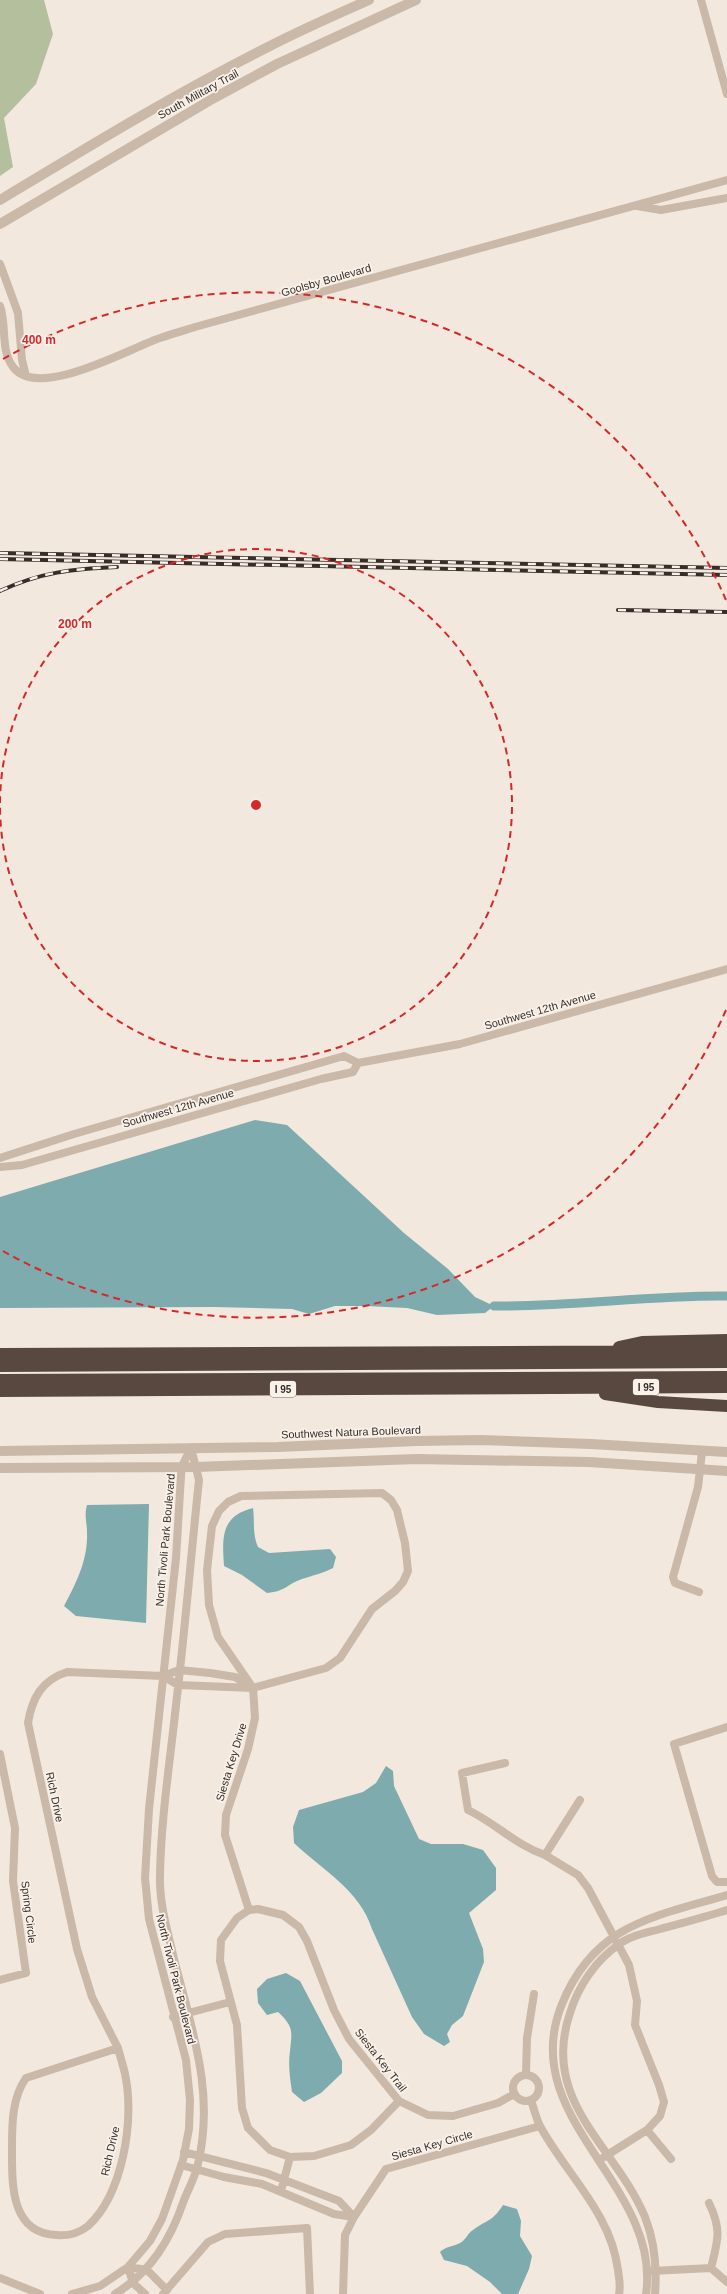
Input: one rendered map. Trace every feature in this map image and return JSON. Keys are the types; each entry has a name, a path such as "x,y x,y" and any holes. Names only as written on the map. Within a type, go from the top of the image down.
{"highway":[{"path":"590,1352 642,1342 727,1340"},
{"path":"0,1350 24,1354"},
{"path":"0,1354 727,1351"},
{"path":"0,1366 727,1362"},
{"path":"0,1380 727,1377"},
{"name":"I 95","path":"0,1391 727,1387"},
{"path":"566,1388 658,1402 727,1406"}],"street":[{"name":"South Military Trail","path":"0,200 119,128 207,78 268,46 369,0"},
{"name":"South Military Trail","path":"0,224 214,98 277,64 416,0"},
{"path":"701,0 727,94"},
{"name":"Goolsby Boulevard","path":"26,376 35,380 93,367 174,334 727,180"},
{"name":"Goolsby Boulevard","path":"634,206 661,210 727,198"},
{"path":"0,264 18,313 22,360 26,376"},
{"path":"0,306 3,312 6,351 13,368 26,376"},
{"name":"Southwest 12th Avenue","path":"0,1158 74,1134 344,1056 358,1063 460,1044 727,969"},
{"name":"Southwest 12th Avenue","path":"0,1167 22,1165 322,1079 353,1072 358,1063"},
{"name":"Southwest Natura Boulevard","path":"0,1451 192,1448 474,1440 591,1444 702,1452 727,1452"},
{"name":"North Tivoli Park Boulevard","path":"72,2294 100,2286 128,2267 150,2241 162,2219 181,2165 188,2130 190,2100 186,2060 173,2017 149,1919 145,1878 148,1822 177,1542 182,1466 192,1448"},
{"name":"North Tivoli Park Boulevard","path":"115,2294 133,2283 147,2270 162,2250 176,2225 197,2169 203,2131 205,2100 200,2057 187,2014 164,1916 160,1878 163,1823 199,1480 192,1448"},
{"path":"699,1592 675,1583 673,1577 698,1487 702,1452"},
{"path":"0,1468 196,1467 416,1459 589,1462 727,1470"},
{"name":"Siesta Key Drive","path":"249,1910 230,1856 226,1829 226,1816 248,1749 256,1718 253,1688 218,1637 209,1605 207,1570 212,1526 219,1511 228,1502 241,1496 382,1494 391,1500 397,1510 405,1543 408,1571 403,1582 372,1609 340,1658 326,1668 253,1688"},
{"path":"177,1542 192,1543"},
{"path":"171,1604 186,1606"},
{"path":"163,1676 179,1670 235,1677 253,1688"},
{"name":"Rich Drive","path":"118,2048 26,2078 19,2088 14,2109 12,2178 16,2206 28,2226 50,2235 72,2236 88,2226 108,2199 119,2169 126,2136 128,2103 126,2075 118,2048 92,1997 77,1949 28,1723 31,1707 38,1694 52,1677 67,1672 163,1676 178,1685"},
{"path":"178,1685 253,1688"},
{"path":"727,1727 674,1744 712,1876 717,1882 727,1882"},
{"name":"Spring Circle","path":"0,1755 15,1828 13,1880 26,1973 0,1980"},
{"path":"505,1763 462,1774 468,1810 480,1816 525,1848 545,1855 578,1875 588,1888 630,1965 638,2002 635,2025 659,2085 664,2102 660,2116 647,2130 598,2161"},
{"path":"545,1855 580,1800"},
{"path":"148,1822 163,1823"},
{"path":"646,2294 647,2271 644,2250 629,2207 572,2120 558,2086 553,2046 558,2012 570,1984 580,1967 596,1949 613,1936 646,1920 727,1895"},
{"path":"249,1910 237,1918 221,1940 220,1961 237,2026 242,2108 248,2128 270,2150 290,2157 314,2156 351,2145 371,2130 399,2100"},
{"name":"Siesta Key Trail","path":"249,1910 263,1910 283,1915 299,1927 307,1941 334,2010 349,2039 399,2100 428,2115 453,2116 498,2103 514,2094"},
{"path":"655,2294 657,2271 651,2237 645,2217 636,2199 579,2113 568,2087 564,2050 564,2031 574,1998 585,1979 618,1944 646,1933 727,1910"},
{"path":"526,2074 527,2038 534,1994"},
{"path":"173,2017 230,2002"},
{"path":"558,2012 568,2017"},
{"path":"526,2074 535,2078 539,2085 538,2094 531,2100 520,2099 514,2094 513,2086 516,2079 526,2074"},
{"path":"531,2100 540,2126 587,2194 608,2233 617,2261 620,2287 619,2294"},
{"name":"Siesta Key Circle","path":"343,2294 345,2235 354,2217 386,2169 540,2126"},
{"path":"647,2130 671,2160"},
{"path":"184,2152 285,2180 339,2201 354,2217"},
{"path":"281,2191 290,2157"},
{"path":"181,2165 224,2177 262,2184 334,2214 354,2217"},
{"path":"709,2203 717,2219 719,2229 711,2268"},
{"path":"145,2294 133,2283 128,2267 147,2270 165,2292 208,2242 224,2234 307,2228 310,2294"},
{"path":"647,2271 711,2268 727,2282"},
{"path":"0,2278 40,2294"}],"green space":[{"path":"0,0 44,0 53,34 36,84 4,118 13,167 0,176"}],"water":[{"path":"255,1120 287,1125 404,1233 448,1269 475,1297 494,1306 485,1313 437,1315 407,1308 366,1306 335,1306 309,1314 292,1309 214,1307 0,1308 0,1197"},
{"path":"149,1504 146,1623 76,1616 64,1606 77,1580 86,1553 87,1505"},
{"path":"253,1508 254,1532 258,1547 269,1553 330,1549 336,1557 333,1568 297,1581 279,1591 267,1593 242,1575 224,1566 224,1537 229,1522 235,1516"},
{"path":"386,1766 393,1771 394,1786 419,1839 431,1844 463,1844 483,1850 496,1868 496,1890 469,1913 483,1949 484,1962 463,2016 452,2025 447,2034 450,2042 444,2046 424,2034 412,2017 366,1915 359,1903 339,1882 294,1843 293,1827 299,1810 363,1792 376,1783"},
{"path":"286,1973 300,1981 342,2061 342,2073 321,2093 304,2102 292,2092 289,2066 291,2030 287,2022 278,2012 267,2015 258,2003 257,1989 267,1979"},
{"path":"503,2205 517,2209 521,2221 520,2236 532,2256 529,2269 518,2294 502,2294 490,2282 467,2266 444,2260 440,2252 462,2242 478,2226 493,2217"}],"waterway":[{"path":"494,1306 552,1305 669,1297 727,1296"}],"railway":[{"path":"0,553 727,568"},
{"path":"0,559 727,575"},
{"path":"0,591 29,580 71,570 117,567"},
{"path":"618,610 727,612"}]}
